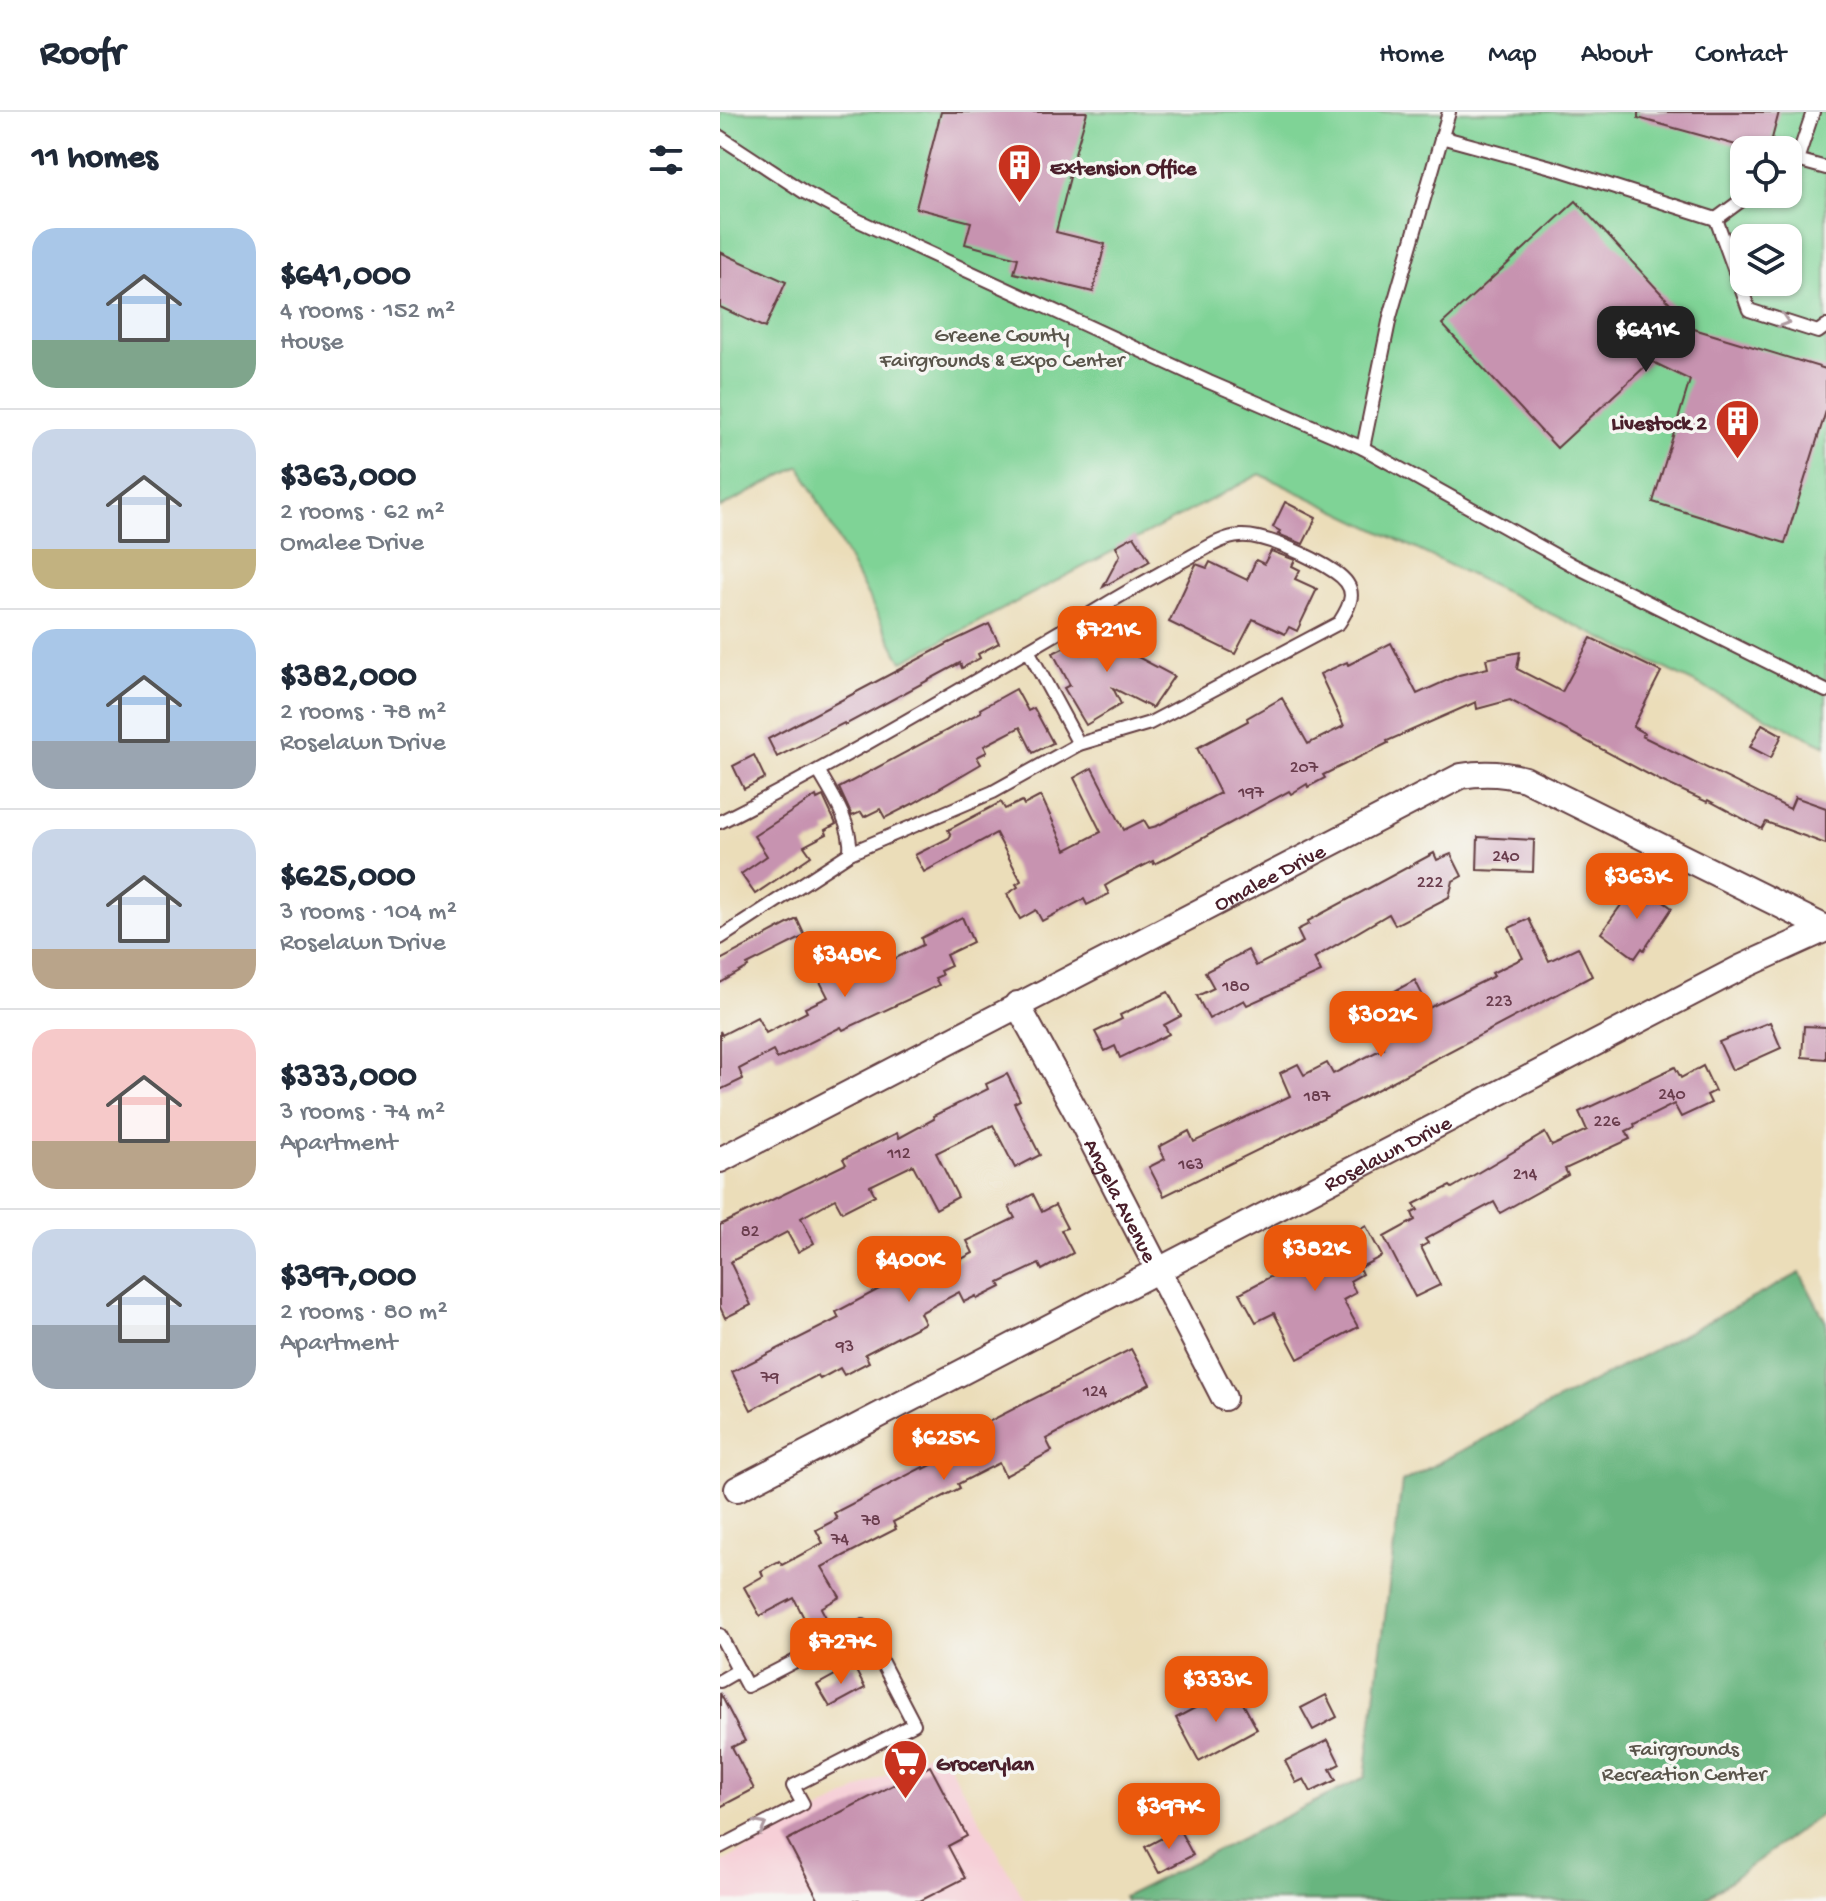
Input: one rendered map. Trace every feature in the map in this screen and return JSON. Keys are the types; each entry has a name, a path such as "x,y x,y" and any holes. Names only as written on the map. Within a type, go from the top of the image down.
{"street":[{"name":"Omalee Drive","path":"720,1160 1445,782 1480,772 1504,773 1525,779 1826,928"},
{"name":"Roselawn Drive","path":"737,1489 1742,967 1826,928"},
{"name":"Angela Avenue","path":"1017,1004 1084,1126 1224,1398"}],"lane":[{"path":"1363,448 1390,317 1449,112"},
{"path":"1802,139 1813,112"},
{"path":"720,137 804,192 857,220 1209,382 1363,448 1571,564 1826,691"},
{"path":"1441,137 1555,168 1716,219"},
{"path":"1802,164 1826,168"},
{"path":"1716,219 1731,208"},
{"path":"1716,219 1749,310 1818,332 1826,326"},
{"path":"720,822 819,772 1155,575 1222,540 1238,535 1273,542 1332,570 1344,578 1350,589 1351,605 1339,623 1150,723 1079,744 993,792 850,853 720,938"},
{"path":"1028,650 1079,744"},
{"path":"819,772 841,813 851,846 850,853"},
{"path":"720,1635 747,1686 863,1626 914,1724 793,1786 803,1804 720,1847"},
{"path":"720,1681 739,1670"}],"shaded area":[{"path":"939,1747 1025,1901 720,1901 720,1863"}],"green space":[{"name":"Greene County Fairgrounds & Expo Center","path":"720,112 1826,112 1826,746 1260,474 902,662 800,466 720,508"},
{"name":"Fairgrounds Recreation Center","path":"1800,1273 1826,1322 1826,1637 1819,1643 1826,1689 1826,1811 1702,1901 1126,1901 1123,1897 1365,1777 1402,1482"}],"building":[{"path":"941,112 1087,112 1056,232 1105,244 1093,292 1014,273 1018,258 965,244 971,222 916,208"},
{"path":"1638,112 1779,112 1773,136 1730,136 1730,143 1638,118"},
{"path":"1576,201 1694,329 1826,369 1826,411 1785,543 1653,502 1690,380 1651,361 1557,448 1442,324"},
{"path":"720,252 786,282 765,328 720,307"},
{"path":"1285,502 1316,518 1303,544 1278,534 1280,531 1273,527"},
{"path":"1134,536 1150,561 1103,587 1120,555 1116,546"},
{"path":"1271,551 1295,560 1292,566 1300,570 1295,579 1317,589 1297,631 1289,627 1285,634 1253,619 1235,654 1169,622 1196,564 1207,568 1210,562 1247,580 1256,560 1264,564"},
{"path":"989,624 999,643 978,654 980,658 962,668 960,663 845,725 777,757 768,739"},
{"path":"1090,624 1134,646 1132,654 1174,676 1152,708 1113,688 1121,704 1086,725 1064,688 1070,685 1053,653 1075,642 1081,630"},
{"path":"1591,638 1661,672 1633,727 1644,733 1642,736 1790,809 1795,797 1826,808 1826,844 1766,822 1762,829 1708,800 1659,780 1510,700 1477,709 1476,702 1387,741 1323,775 1325,778 1308,787 1307,784 1291,794 1289,791 1172,855 1115,880 1105,886 1109,894 1087,905 1084,899 1042,921 1036,910 1020,919 1007,894 1021,881 996,833 924,872 915,855 949,838 948,830 1001,802 1005,809 1022,801 1024,805 1041,796 1066,850 1101,832 1074,778 1092,768 1124,830 1144,820 1149,828 1157,826 1220,793 1197,748 1248,721 1247,718 1282,698 1308,744 1344,726 1320,674 1347,662 1348,665 1391,643 1417,694 1459,675 1488,668 1486,659 1520,652 1517,669 1562,692"},
{"path":"1016,689 1028,711 1034,708 1053,743 1033,753 1020,727 984,746 987,752 977,757 981,764 914,803 885,818 880,809 864,817 861,812 852,816 839,788 981,712 980,709"},
{"path":"1762,724 1782,735 1771,758 1750,747"},
{"path":"754,755 765,778 744,789 733,766"},
{"path":"816,796 817,799 823,796 836,824 825,830 827,834 804,846 811,856 755,894 741,874 767,856 754,836"},
{"path":"1478,837 1534,840 1533,872 1477,870"},
{"path":"1434,853 1437,860 1451,854 1462,876 1453,881 1449,897 1395,925 1389,914 1314,958 1321,972 1247,1005 1244,1000 1209,1019 1197,996 1214,988 1205,972 1248,950 1256,966 1303,942 1297,930 1309,924 1308,921"},
{"path":"1637,883 1672,908 1644,950 1642,948 1635,958 1601,933"},
{"path":"962,917 973,942 946,955 951,966 940,971 942,975 935,978 939,985 843,1030 841,1027 777,1059 773,1051 739,1069 743,1079 720,1090 720,1031 722,1035 757,1017 766,1033 807,1012 805,1008 828,997 811,964 851,944 865,973 923,945 921,938"},
{"path":"797,919 805,936 747,965 720,983 720,960"},
{"path":"1529,919 1549,961 1578,947 1592,976 1331,1114 1164,1196 1149,1167 1165,1159 1159,1147 1189,1131 1194,1142 1290,1096 1280,1073 1298,1064 1304,1075 1327,1063 1333,1074 1384,1048 1379,1037 1408,1021 1393,992 1415,980 1429,1008 1494,976 1492,973 1523,958 1509,928"},
{"path":"1168,992 1181,1016 1164,1025 1169,1034 1120,1058 1115,1046 1105,1051 1095,1032 1122,1019 1120,1015"},
{"path":"1770,1022 1781,1048 1732,1070 1719,1042"},
{"path":"1804,1026 1826,1027 1826,1059 1802,1057"},
{"path":"1703,1066 1715,1091 1707,1095 1711,1103 1681,1117 1674,1104 1634,1124 1635,1127 1626,1131 1630,1139 1565,1169 1568,1175 1500,1213 1494,1202 1425,1239 1428,1243 1421,1247 1440,1285 1415,1297 1384,1237 1415,1220 1412,1213 1418,1210 1414,1204 1450,1186 1452,1188 1545,1133 1552,1146 1587,1130 1579,1112 1675,1067 1681,1078"},
{"path":"1007,1074 1020,1100 1014,1103 1040,1155 1015,1168 993,1125 936,1153 958,1197 936,1209 913,1165 870,1186 875,1195 842,1212 835,1199 801,1218 814,1243 798,1252 787,1232 730,1262 751,1305 725,1318 720,1307 720,1225 846,1164 843,1159 897,1133 899,1138 934,1119 933,1116 988,1089 986,1084"},
{"path":"1033,1194 1042,1212 1055,1205 1067,1228 1061,1230 1073,1253 1042,1270 1039,1264 999,1283 1001,1287 977,1299 976,1296 964,1302 959,1292 920,1313 925,1323 865,1354 869,1362 844,1375 840,1368 820,1379 818,1375 751,1410 732,1372 839,1318 836,1312 922,1266 926,1274 930,1272 931,1275 973,1253 967,1241 1015,1218 1009,1207"},
{"path":"1366,1226 1382,1256 1359,1268 1362,1274 1350,1281 1356,1293 1343,1300 1358,1327 1298,1359 1274,1313 1256,1322 1240,1293"},
{"path":"1131,1349 1150,1384 1046,1439 1052,1451 1005,1476 999,1463 958,1484 960,1488 893,1522 896,1529 822,1567 840,1597 821,1608 830,1625 812,1634 794,1598 760,1616 744,1587 763,1576 761,1571 779,1561 782,1565 823,1543 816,1530 837,1519 834,1513 959,1451 953,1440"},
{"path":"853,1665 865,1688 830,1707 817,1685"},
{"path":"1234,1687 1257,1729 1199,1761 1176,1718"},
{"path":"720,1693 745,1741 732,1747 754,1789 720,1807"},
{"path":"1326,1695 1337,1717 1313,1730 1301,1708"},
{"path":"1328,1740 1340,1764 1330,1769 1336,1780 1311,1792 1304,1779 1296,1783 1285,1761"},
{"name":"Grocerylan","path":"930,1766 967,1836 948,1846 965,1878 920,1901 819,1901 787,1840"},
{"path":"1179,1829 1193,1855 1159,1873 1145,1847"}],"place":[{"name":"Extension Office","path":"1019,205"},
{"name":"Livestock 2","path":"1738,460"},
{"name":"Grocerylan","path":"905,1801"}]}
